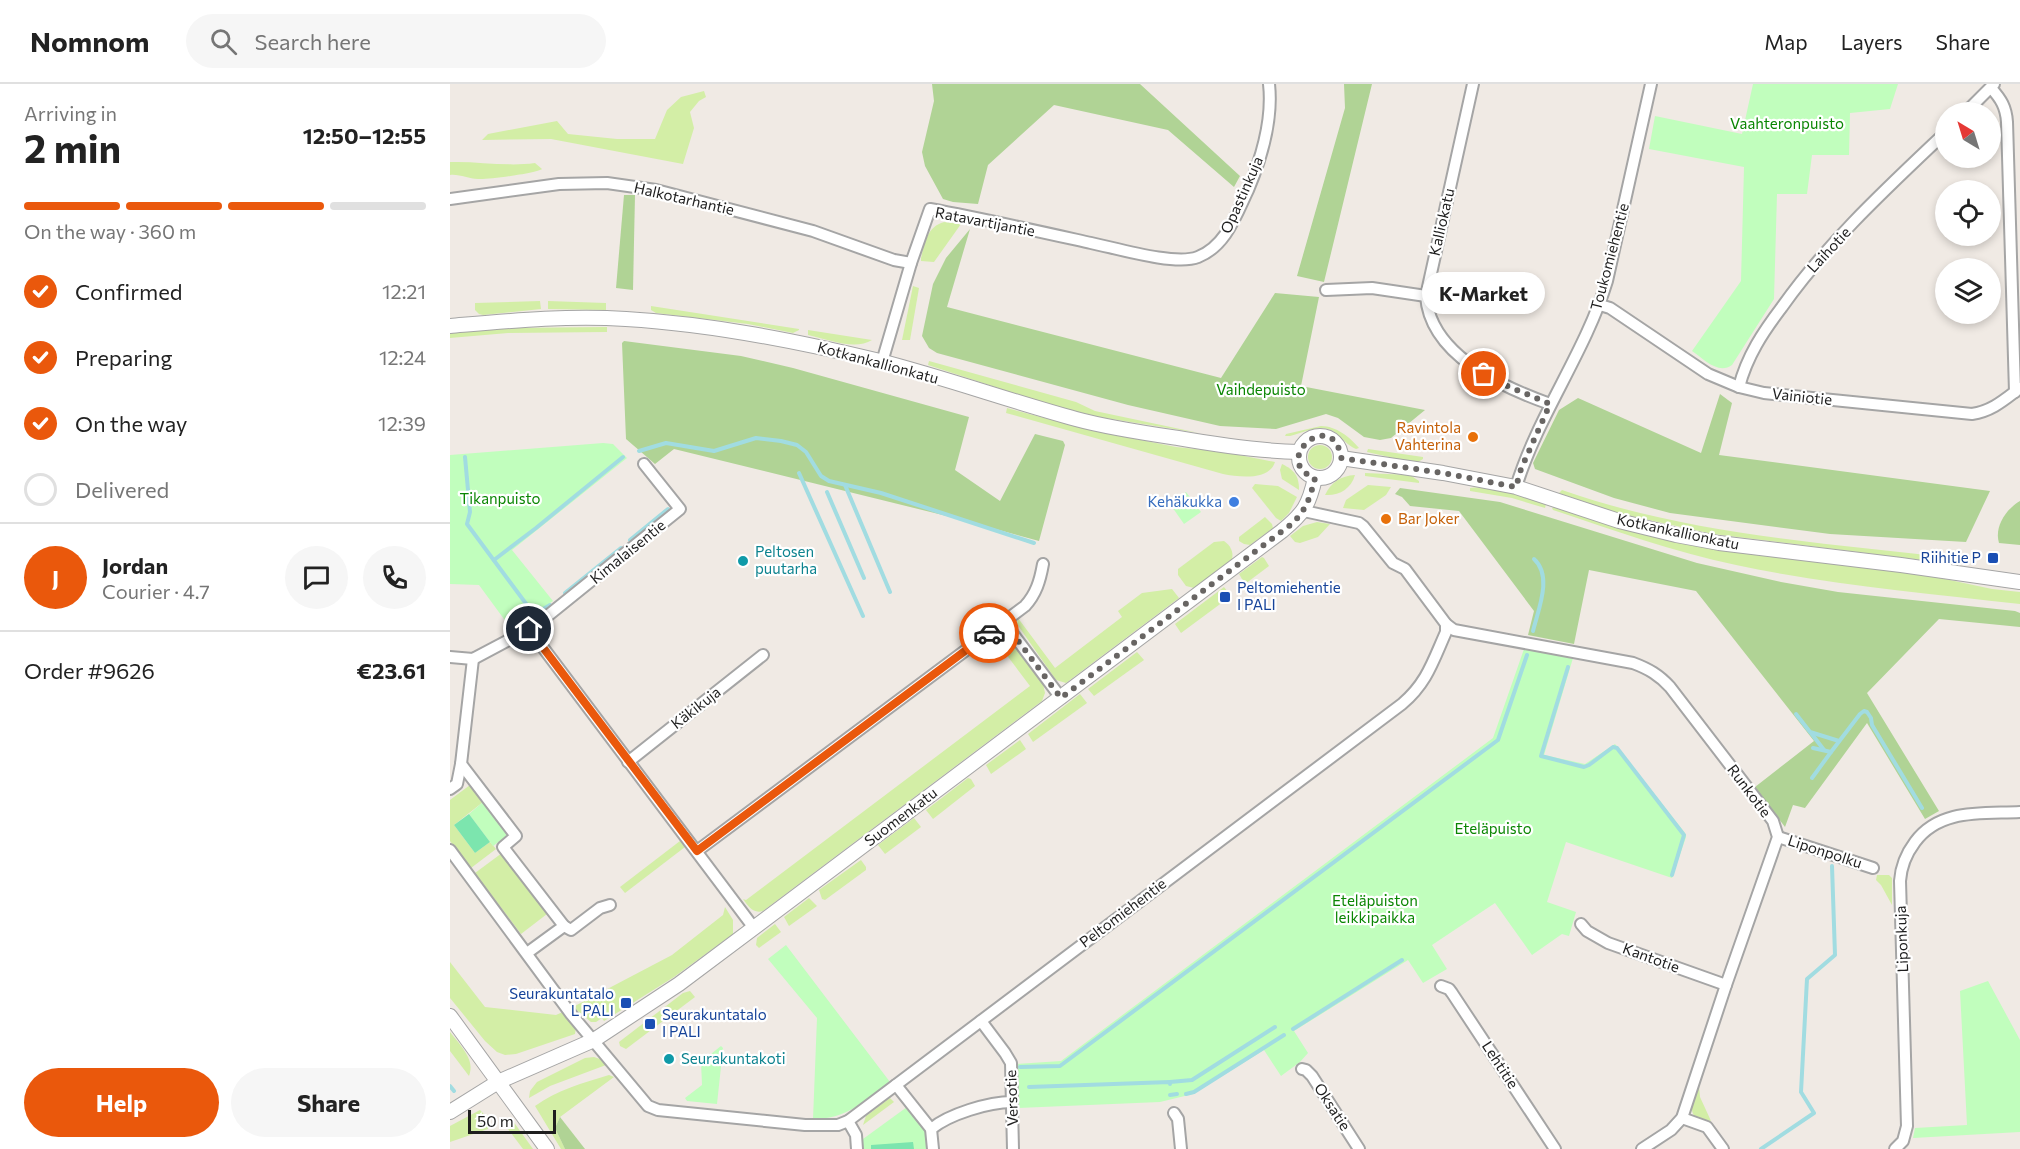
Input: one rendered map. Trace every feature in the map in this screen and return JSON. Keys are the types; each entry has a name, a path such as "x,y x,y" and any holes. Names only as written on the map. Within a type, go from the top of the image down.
{"street":[{"name":"Opastinkuja","path":"1196,258 1209,252 1226,235 1255,174 1269,118 1269,84"},
{"name":"Kalliokatu","path":"1425,296 1473,84"},
{"name":"Toukomiehentie","path":"1516,487 1521,469 1550,404 1600,305 1652,84"},
{"path":"1976,102 1993,86 2003,103 2007,122 2018,390"},
{"name":"Laihotie","path":"1739,387 1746,365 1760,337 1797,285 1825,253 1935,143"},
{"name":"Halkotarhantie","path":"450,199 559,184 607,183 656,190 813,231 894,260 911,263"},
{"name":"Ratavartijantie","path":"882,362 911,263 930,209 1137,253 1182,260 1196,258"},
{"path":"1326,290 1372,288 1425,296 1431,320 1461,358 1498,382 1550,404"},
{"name":"Vainiotie","path":"1600,305 1610,308 1708,374 1739,387 1764,393 1972,414 1990,410 2018,390"},
{"name":"Kotkankallionkatu","path":"450,326 553,319 646,320 687,324 759,335 882,362 1068,417 1119,429 1235,447 1299,452"},
{"path":"1324,436 1337,445 1341,458 1339,467 1334,473 1325,478 1315,478 1301,467 1299,452 1309,439 1324,436"},
{"name":"Kotkankallionkatu","path":"1341,458 1443,473 1516,487 1619,521 1676,535 2020,582"},
{"name":"Kimalaisentie","path":"529,629 566,602 680,509 644,464"},
{"name":"Suomenkatu","path":"450,1112 498,1082 594,1040 679,984 1282,531 1304,511 1311,497 1315,478"},
{"path":"1304,511 1359,523 1363,526 1394,563 1405,569 1446,624"},
{"path":"697,851 1024,606 1033,597 1043,564"},
{"path":"1004,622 1061,698"},
{"name":"Runkotie","path":"1446,624 1458,632 1611,659 1647,668 1670,687 1773,821 1778,837"},
{"name":"Peltomiehentie","path":"450,850 571,1014 645,1103 654,1109 826,1126 838,1125 848,1121 896,1086 1411,696 1426,678 1446,632 1446,624"},
{"path":"450,657 473,659 529,629 754,928"},
{"name":"Käkikuja","path":"628,762 763,655"},
{"path":"450,789 457,784 461,764 473,659"},
{"path":"461,764 516,836 503,847 564,926 571,930 600,908 610,905"},
{"name":"Liponkuja","path":"1896,1149 1905,1137 1907,1126 1900,881 1902,865 1916,840 1941,820 1966,815 2020,812"},
{"path":"1642,1149 1671,1130 1682,1118 1778,837"},
{"name":"Liponpolku","path":"1778,837 1873,868"},
{"name":"Kantotie","path":"1581,924 1587,931 1608,943 1726,985"},
{"path":"527,953 564,926"},
{"name":"Lehtitie","path":"1441,986 1452,993 1555,1149"},
{"path":"450,1016 547,1149"},
{"name":"Versotie","path":"981,1021 1011,1063 1013,1149"},
{"name":"Oksatie","path":"1302,1069 1312,1076 1359,1149"},
{"path":"896,1086 931,1129 933,1149"},
{"path":"931,1129 954,1116 1000,1102 1012,1102"},
{"path":"1174,1113 1178,1119 1181,1149"},
{"path":"1682,1118 1707,1127 1723,1149"},
{"path":"848,1121 856,1135 857,1149"}],"green space":[{"path":"932,84 1140,84 1240,176 1234,187 1168,130 1054,105 988,165 978,204 953,202 943,199 925,166 922,152 934,101"},
{"path":"1344,84 1372,84 1324,282 1297,276 1345,108"},
{"name":"Vaahteronpuisto","path":"1753,84 1898,84 1890,109 1850,113 1849,155 1812,155 1807,194 1777,194 1774,299 1732,365 1722,368 1711,365 1692,351 1741,281 1744,167 1649,149 1655,116 1742,134"},
{"path":"704,91 706,97 699,101 690,112 694,128 683,164 551,139 482,140 488,134 557,121 568,134 617,139 655,139 667,110 681,97"},
{"path":"450,162 535,163 542,169 512,176 474,179 450,175"},
{"path":"624,195 635,195 633,290 616,288"},
{"path":"944,222 961,224 934,262 921,261 930,231"},
{"name":"Vaihdepuisto","path":"970,229 947,307 1221,378 1275,293 1319,297 1301,386 1425,410 1391,438 1380,440 1364,437 1338,418 1326,414 1276,429 1220,426 1128,405 937,353 929,348 922,336 933,284 946,258"},
{"path":"913,286 919,288 910,340 902,340"},
{"path":"540,301 541,309 483,315 475,310 475,303"},
{"path":"548,301 606,303 606,310 548,309"},
{"path":"651,306 799,330 793,333 748,324 656,313 651,310"},
{"path":"607,327 607,332 508,333 450,338 450,332 508,328"},
{"path":"808,330 872,340 858,344 841,343 808,335"},
{"path":"624,341 741,356 793,368 969,417 955,470 1000,501 1035,434 1063,441 1065,445 1039,541 674,449 655,464 626,439 622,343"},
{"path":"929,361 1076,402 1095,411 1199,433 1099,417 1050,405 928,365"},
{"path":"1720,394 1732,403 1719,455 1990,491 1966,542 1830,534 1670,513 1614,498 1535,469 1533,463 1559,410 1578,398 1701,453"},
{"path":"1007,408 1121,436 1275,462 1272,468 1260,475 1245,477 1223,474 1006,413"},
{"path":"1327,426 1342,433 1359,448 1356,449 1348,444 1332,430 1320,428 1285,436"},
{"name":"Tikanpuisto","path":"613,444 627,458 512,550 553,601 512,630 479,585 450,584 450,455"},
{"path":"1320,445 1329,448 1332,457 1329,466 1320,469 1311,466 1308,457 1311,448"},
{"path":"1368,449 1423,457 1423,459 1411,462 1367,452"},
{"path":"1282,464 1295,474 1299,490 1282,479 1280,470"},
{"path":"1365,473 1410,475 1419,483 1365,476"},
{"path":"1355,475 1351,484 1344,491 1325,495 1337,480"},
{"path":"1255,484 1278,486 1297,497 1289,513 1281,521 1252,488"},
{"path":"1368,485 1391,487 1386,495 1364,510 1343,508 1346,500"},
{"path":"1400,488 1500,502 1697,563 1781,582 1838,592 2015,611 2020,613 2020,627 1939,619 1867,693 1939,811 1925,819 1867,723 1805,808 1793,805 1785,827 1755,787 1814,741 1696,591 1589,570 1574,644 1528,635 1534,611 1459,511 1410,506 1402,497 1395,494"},
{"path":"1470,488 1499,490 1546,504 1545,508 1512,498 1470,491"},
{"path":"1562,490 1660,518 1709,527 1963,561 1962,563 1946,563 1713,534 1617,513 1559,493"},
{"path":"1186,492 1201,512 1184,524 1170,504"},
{"path":"2020,501 2020,545 1999,543 1998,531 2002,519"},
{"path":"1554,507 1624,529 1684,544 1931,576 1992,589 2020,592 2020,604 1842,583 1736,565 1644,540 1553,510"},
{"path":"1265,517 1273,528 1250,545 1239,541 1239,537"},
{"path":"1317,522 1330,524 1318,537 1300,543 1295,542 1290,536 1303,526"},
{"path":"1224,541 1231,549 1232,559 1194,588 1186,586 1178,575 1178,569 1214,542"},
{"path":"1262,557 1269,566 1245,584 1239,574"},
{"path":"1224,587 1231,596 1181,633 1175,624"},
{"path":"1172,589 1179,598 1066,683 1056,680 1017,624 1018,618 1055,668 1122,617 1118,611 1142,593"},
{"path":"996,635 1008,638 1043,684 1045,693 1042,701 763,911 751,909 743,899 746,900 1030,686 993,637"},
{"name":"Eteläpuisto","path":"1524,649 1573,658 1544,755 1585,764 1615,744 1685,833 1686,837 1672,878 1566,842 1547,902 1576,912 1569,936 1562,934 1532,955 1495,903 1432,945 1447,969 1423,983 1408,960 1294,1031 1308,1053 1281,1076 1264,1050 1193,1094 1160,1102 1018,1108 1016,1064 1061,1061 1493,738"},
{"path":"1137,652 1144,660 1094,696 1088,689"},
{"path":"1080,694 1087,703 1033,742 1028,734"},
{"path":"1020,740 1026,749 991,774 986,765"},
{"path":"968,778 975,786 933,819 926,810"},
{"path":"470,785 483,802 454,825 475,853 490,842 496,849 471,868 450,841 450,800"},
{"path":"483,802 508,835 493,846 469,814"},
{"path":"469,814 490,842 475,853 454,825"},
{"path":"914,818 921,827 885,854 878,845"},
{"path":"680,841 685,847 625,893 620,887"},
{"path":"502,853 547,914 521,934 475,873"},
{"path":"861,860 866,870 825,900 822,899 819,890"},
{"path":"1877,875 1889,875 1892,878 1892,905 1876,880"},
{"path":"809,898 817,906 789,926 784,917"},
{"path":"725,907 733,920 733,934 674,977 604,1021 602,1018 591,1022 573,1007 672,955 723,915"},
{"path":"775,924 781,932 759,948 756,945 757,938"},
{"path":"786,945 890,1082 855,1108 836,1116 813,1119 817,1018 768,959"},
{"path":"450,962 485,1007 556,1015 565,1011 576,1027 575,1034 516,1054 505,1055 497,1052 485,1041 450,998"},
{"path":"1988,981 2020,1040 2020,1132 1913,1138 1915,1128 1967,1125 1960,991"},
{"path":"690,991 695,997 626,1049 620,1046 619,1042 683,993"},
{"path":"450,1032 469,1058 471,1070 469,1076 450,1051"},
{"path":"721,1046 723,1048 717,1104 687,1101 685,1098 702,1085 701,1062"},
{"path":"594,1057 603,1060 606,1065 550,1086 529,1098 530,1091 537,1082 585,1058"},
{"path":"609,1075 614,1077 560,1117 555,1128 565,1149 561,1149 535,1106 561,1091"},
{"path":"1699,1086 1700,1097 1711,1121 1696,1118 1693,1114 1693,1102"},
{"path":"890,1098 894,1102 863,1125 866,1116"},
{"path":"907,1107 925,1129 929,1149 863,1149 863,1139"},
{"path":"480,1110 486,1116 488,1129 450,1142 450,1126"},
{"path":"560,1117 585,1149 565,1149 555,1128"},
{"path":"513,1121 533,1149 523,1149 508,1129 508,1124"},
{"path":"913,1142 914,1149 871,1149 871,1145"}],"waterway":[{"path":"639,451 666,443 714,451 756,438 781,441 797,445 806,452 821,476 829,481 881,493 1034,543"},
{"path":"465,457 470,512 467,524 531,609 540,611 550,605"},
{"path":"494,560 623,457"},
{"path":"799,473 863,616"},
{"path":"845,485 890,592"},
{"path":"827,492 864,578"},
{"path":"630,540 668,509"},
{"path":"565,593 621,548"},
{"path":"1533,631 1541,603 1543,584 1543,574 1534,559"},
{"path":"1020,1067 1060,1066 1498,740 1527,655"},
{"path":"1568,667 1541,756 1584,767 1613,747 1617,748 1684,835 1672,875"},
{"path":"1813,748 1831,752 1860,714 1867,712 1872,725 1922,808"},
{"path":"1796,714 1810,732 1839,741"},
{"path":"1811,733 1824,750"},
{"path":"1812,778 1831,752"},
{"path":"1761,1149 1814,1113 1801,1092 1807,979 1835,955 1832,866"},
{"path":"1293,1029 1402,960"},
{"path":"1170,1082 1192,1080 1275,1027"},
{"path":"1186,1094 1194,1092 1284,1035"},
{"path":"1029,1087 1170,1082 1170,1084"},
{"path":"450,1086 454,1091"},
{"path":"1170,1095 1177,1094"}],"way so far":[{"path":"989,633 1004,622 1061,698 1293,523 1304,511 1311,497 1315,478 1301,467 1299,452 1303,444 1317,436 1324,436 1334,442 1340,451 1341,458 1443,473 1516,487 1521,469 1550,404 1484,374"}],"place":[{"name":"K-Market","path":"1484,374"},
{"name":"Ravintola Vahterina","path":"1473,437"},
{"name":"Kehäkukka","path":"1234,502"},
{"name":"Bar Joker","path":"1386,519"},
{"name":"Riihitie P","path":"1993,558"},
{"name":"Peltosen puutarha","path":"743,561"},
{"name":"Peltomiehentie I PALI","path":"1225,597"},
{"name":"Seurakuntatalo L PALI","path":"626,1003"},
{"name":"Seurakuntatalo I PALI","path":"650,1024"},
{"name":"Seurakuntakoti","path":"669,1059"}],"route":[{"path":"529,629 697,851 989,633"}],"park label":[{"name":"Eteläpuiston leikkipaikka","path":"1375,910"}]}
